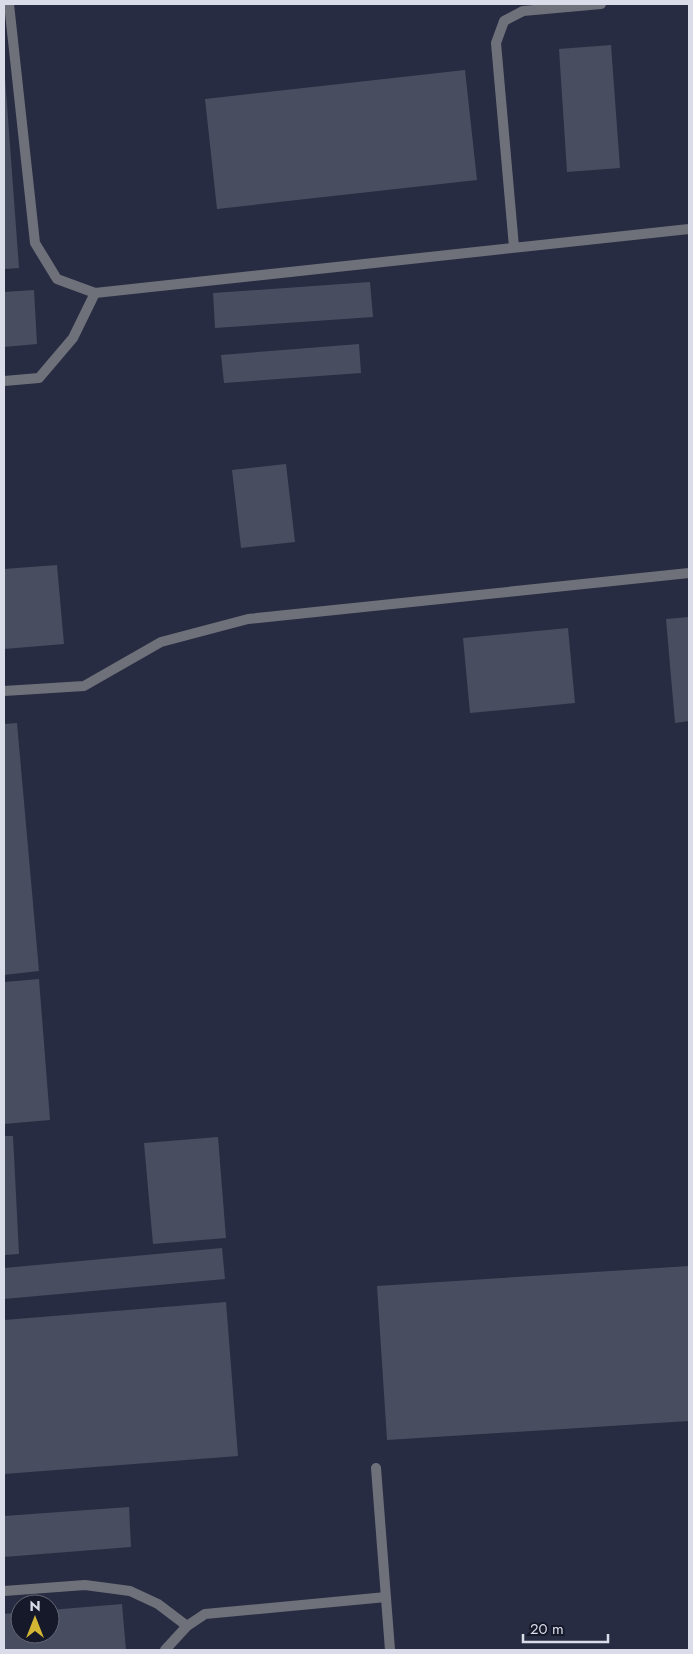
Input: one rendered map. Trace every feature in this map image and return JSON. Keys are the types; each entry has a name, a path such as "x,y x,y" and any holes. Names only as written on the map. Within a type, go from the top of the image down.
{"lane":[{"path":"9,4 36,243 57,279 95,293 689,229"},
{"path":"514,247 496,43 504,21 523,11 602,4"},
{"path":"4,380 39,378 73,338 95,293"},
{"path":"4,691 84,686 161,642 248,618 689,573"},
{"path":"376,1468 390,1650"},
{"path":"4,1591 85,1585 130,1591 158,1604 187,1626"},
{"path":"165,1650 187,1626 205,1614 386,1597"}],"shaded area":[{"path":"4,4 689,4 689,1650 4,1650"}],"building":[{"path":"611,45 620,168 567,172 559,49"},
{"path":"465,70 477,180 217,209 205,99"},
{"path":"4,77 19,268 4,269"},
{"path":"370,282 373,317 215,328 213,293"},
{"path":"34,290 37,344 4,347 4,292"},
{"path":"359,344 361,373 224,383 221,355"},
{"path":"286,464 295,542 241,548 232,470"},
{"path":"57,565 64,644 4,649 4,569"},
{"path":"689,617 689,721 675,723 666,619"},
{"path":"568,628 575,703 470,713 463,638"},
{"path":"17,723 39,971 4,975 4,724"},
{"path":"39,979 50,1120 4,1124 4,982"},
{"path":"4,1136 13,1136 19,1254 4,1255"},
{"path":"218,1137 226,1238 153,1244 144,1143"},
{"path":"222,1248 225,1279 4,1299 4,1268"},
{"path":"689,1266 689,1421 387,1440 377,1286"},
{"path":"226,1302 238,1456 4,1474 4,1320"},
{"path":"129,1507 131,1547 4,1557 4,1516"},
{"path":"122,1604 126,1650 4,1650 4,1614 10,1613 10,1644 60,1644 60,1609"}]}
